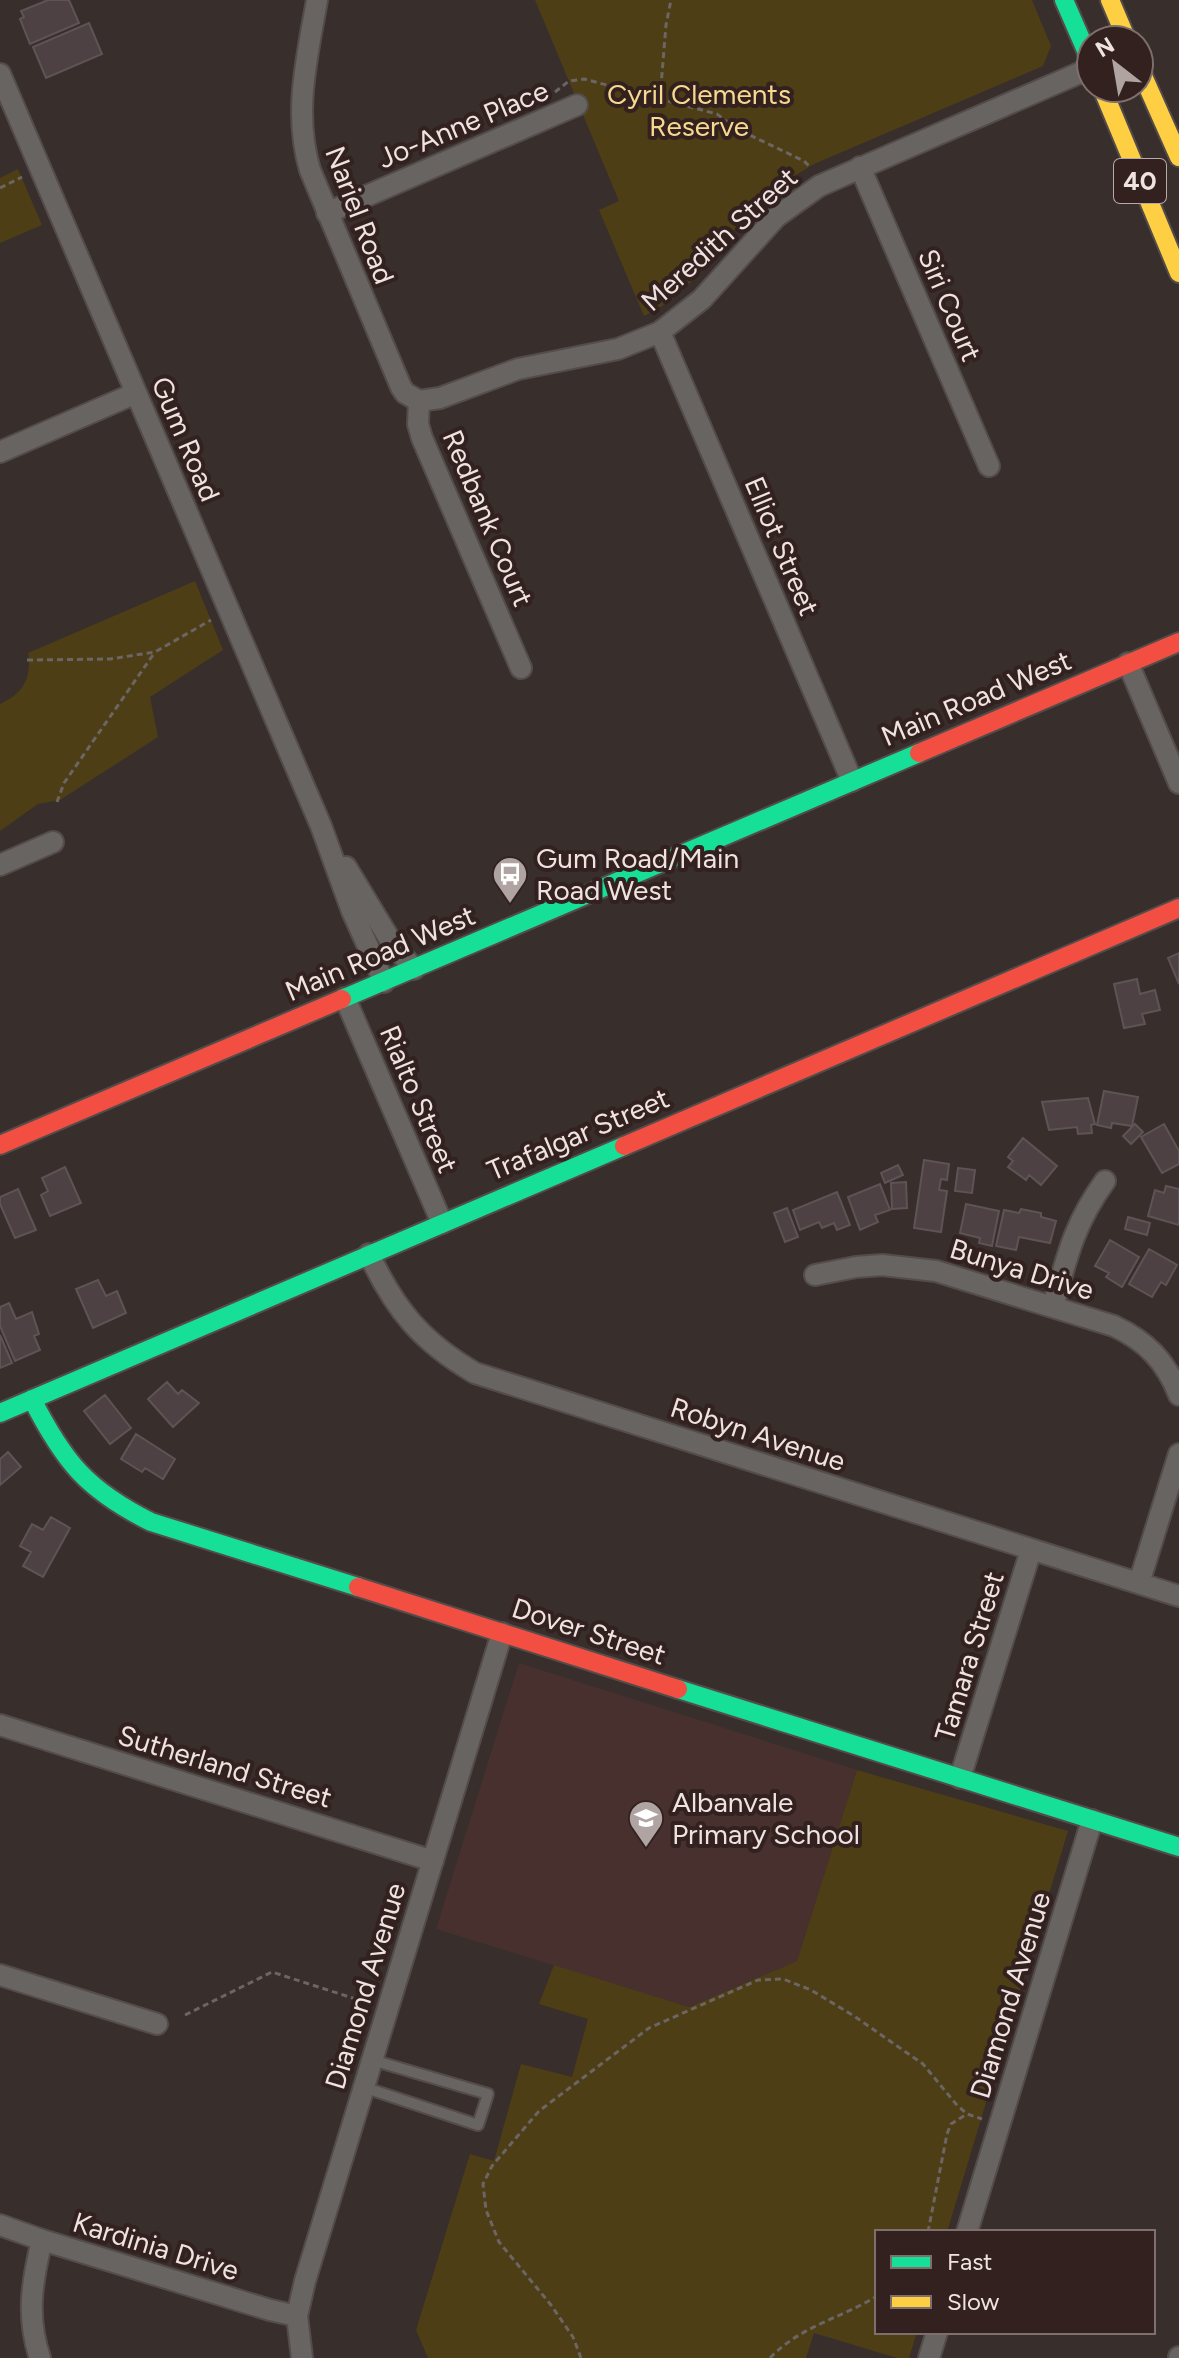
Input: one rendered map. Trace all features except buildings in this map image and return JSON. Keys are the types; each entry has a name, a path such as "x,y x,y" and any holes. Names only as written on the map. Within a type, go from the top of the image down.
{"street":[{"name":"Nariel Road","path":"317,0 300,100 303,146 367,308"},
{"path":"1064,0 1075,26"},
{"path":"1110,0 1120,24"},
{"name":"Meredith Street","path":"419,401 440,398 518,369 618,349 660,332 702,299 776,217 819,186 1075,72"},
{"name":"Gum Road","path":"0,74 321,826 352,911 384,982"},
{"name":"40","path":"1155,103 1179,157"},
{"name":"40","path":"1109,104 1179,273"},
{"name":"Jo-Anne Place","path":"327,213 577,105"},
{"name":"Siri Court","path":"860,167 989,466"},
{"name":"Redbank Court","path":"367,308 401,387 419,401 418,424 422,438 521,668"},
{"name":"Elliot Street","path":"660,332 852,781"},
{"path":"0,452 136,393"},
{"path":"1154,652 1179,634"},
{"name":"Main Road West","path":"0,1145 1179,642"},
{"path":"1128,663 1179,783"},
{"name":"Gum Road","path":"321,826 391,941 414,969"},
{"path":"0,865 53,842"},
{"name":"Trafalgar Street","path":"0,1413 1179,908"},
{"name":"Rialto Street","path":"345,998 442,1223"},
{"path":"1053,1307 1076,1228 1086,1207 1105,1181"},
{"name":"Robyn Avenue","path":"369,1254 383,1284 413,1327 433,1346 475,1373 1179,1596"},
{"name":"Bunya Drive","path":"815,1275 856,1267 908,1267 936,1271 1114,1326 1152,1349 1179,1395"},
{"name":"Dover Street","path":"32,1399 49,1435 72,1467 96,1490 127,1511 170,1529 1179,1847"},
{"path":"1139,1583 1179,1454"},
{"name":"Tamara Street","path":"960,1778 1031,1550"},
{"name":"Diamond Avenue","path":"302,2358 297,2316 305,2281 502,1633"},
{"name":"Sutherland Street","path":"0,1725 433,1861"},
{"name":"Diamond Avenue","path":"968,2230 1092,1820"},
{"path":"0,1975 157,2024"},
{"name":"Kardinia Drive","path":"0,2225 297,2316"},
{"path":"40,2358 30,2317 33,2282 42,2240"},
{"path":"929,2358 936,2334"}],"lane":[{"path":"363,2087 478,2125 488,2094 372,2060"}],"path":[{"path":"660,98 671,0"},
{"path":"553,95 558,87 569,81 584,79 723,116 740,131 804,161 819,186"},
{"path":"0,188 40,167"},
{"path":"27,660 110,659 155,652 213,619"},
{"path":"57,802 64,783 155,652"},
{"path":"185,2015 272,1972 368,2003"},
{"path":"581,2358 573,2337 551,2305 499,2242 486,2210 483,2184 492,2166 539,2111 638,2035 758,1980 783,1979 811,1990 923,2064 967,2114 1000,2125"},
{"path":"928,2230 947,2134 951,2124 967,2114"},
{"path":"770,2358 783,2345 813,2326 875,2297"}],"shaded area":[{"name":"Albanvale Primary School","path":"519,1663 857,1770 797,1961 689,2007 436,1929"}],"green space":[{"name":"Cyril Clements Reserve","path":"535,0 1032,0 1051,46 1043,66 814,164 792,178 764,198 693,280 663,306 644,316 599,210 619,201"},
{"path":"18,169 42,225 0,243 0,178"},
{"path":"195,581 223,650 150,697 158,737 60,800 38,804 0,831 0,704 15,695 24,684 29,670 28,653"},
{"path":"857,1770 1068,1831 948,2230 875,2230 875,2334 916,2334 909,2358 897,2358 814,2333 806,2358 428,2358 416,2330 470,2154 494,2161 521,2064 572,2077 588,2019 539,2004 554,1965 689,2007 797,1961"}],"traffic: fast":[{"path":"1064,0 1075,25"},
{"path":"342,999 919,753"},
{"path":"0,1413 624,1146"},
{"path":"32,1399 55,1440 80,1472 94,1486 129,1510 151,1522 358,1587"},
{"path":"678,1689 1179,1847"}],"traffic: slow":[{"path":"1110,0 1120,24"},
{"path":"1155,103 1179,157"},
{"path":"1109,104 1179,273"}],"traffic: jam":[{"path":"919,753 1179,642"},
{"path":"624,1146 1179,908"},
{"path":"0,1145 342,999"},
{"path":"358,1587 678,1689"}],"place":[{"name":"Gum Road/Main Road West","path":"510,905"},
{"name":"Albanvale Primary School","path":"646,1849"}]}
